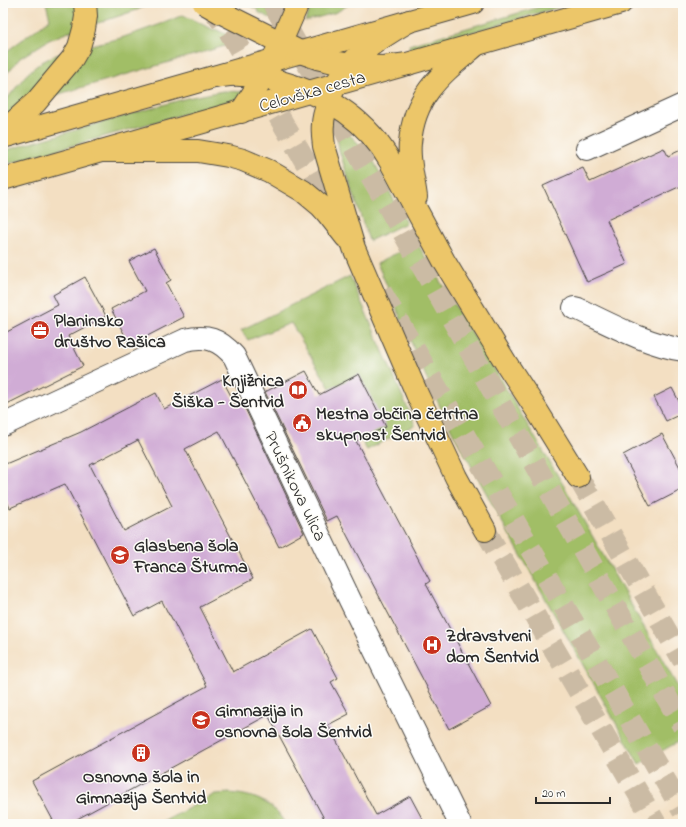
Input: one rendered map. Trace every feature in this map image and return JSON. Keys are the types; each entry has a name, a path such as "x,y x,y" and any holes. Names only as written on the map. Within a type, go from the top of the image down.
{"main road":[{"path":"3,132 36,102 72,59 79,47 84,29 86,16 85,3"},
{"path":"241,112 279,58 298,3"},
{"path":"3,137 214,77 241,75 279,58 473,3"},
{"name":"Celovška cesta","path":"3,179 241,112 324,93 408,64 621,3"},
{"path":"212,7 279,58 327,61 360,66 383,67 408,64"},
{"path":"409,21 385,35 367,49 349,65 324,93 326,109 323,123 324,146 354,248 417,394 456,476 485,530"},
{"path":"420,216 409,144 416,111 436,81 448,68 476,45"},
{"path":"279,58 286,84 324,93 361,124 376,139 384,150 444,261 578,477"},
{"path":"102,151 198,151 228,156 257,166 281,178 303,191 313,199 328,214 354,248"}],"street":[{"path":"587,149 683,105"},
{"path":"574,308 652,342 683,350"},
{"name":"Prušnikova ulica","path":"3,425 185,340 210,338 222,344 234,356 350,600 460,824"}],"green space":[{"path":"46,3 152,3 137,10 71,31 49,40 20,58 3,78 3,54 50,19"},
{"path":"245,3 285,3 280,14 275,18 272,18 258,12 258,10"},
{"path":"313,3 351,3 337,12 305,21"},
{"path":"553,3 573,3 410,50 409,45"},
{"path":"183,15 236,39 235,43 59,94 3,120 3,104 26,75 42,62 53,56 82,47 121,38"},
{"path":"223,91 248,92 247,96 3,165 3,151 187,98"},
{"path":"339,128 343,129 350,135 366,151 374,162 406,223 369,241 339,150 337,135"},
{"path":"417,243 564,486 683,696 683,739 639,764 451,429 430,386 377,263"},
{"path":"350,276 415,425 367,450 291,323 248,340 241,330"},
{"path":"229,793 246,795 262,801 275,810 285,824 159,824 215,794"}],"building":[{"path":"664,148 668,156 683,149 683,185 607,220 627,264 587,282 543,186 583,168 590,182"},
{"path":"154,248 171,280 166,283 184,317 130,345 111,309 145,291 129,261"},
{"path":"85,277 106,316 68,336 83,366 3,406 3,334 58,305 53,295"},
{"name":"Zdravstveni dom Šentvid","path":"306,371 319,395 359,374 386,427 356,441 430,581 426,584 491,706 449,729 337,516 327,521 265,392"},
{"path":"222,379 237,407 243,404 304,533 279,547 219,431 185,449 253,579 200,607 233,672 312,629 338,678 331,682 349,714 328,725 376,815 410,796 425,824 327,824 268,715 68,824 55,824 32,781 207,686 162,601 134,616 65,484 10,508 3,493 3,465 81,432 156,393 164,409","holes":["138,440 172,506 124,531 90,465"]},
{"path":"672,388 683,409 683,413 666,421 654,397"},
{"path":"662,434 683,473 683,489 650,506 623,455"}],"tunnel":[{"path":"273,3 683,726"},
{"path":"209,4 229,31 340,221"},
{"path":"381,292 683,811"},
{"path":"578,477 683,660"},
{"path":"485,530 656,824"}],"place":[{"name":"Planinsko društvo Rašica","path":"40,330"},
{"name":"Knjižnica Šiška - Šentvid","path":"298,390"},
{"name":"Mestna občina četrtna skupnost Šentvid","path":"302,423"},
{"name":"Glasbena šola Franca Šturma","path":"120,555"},
{"name":"Zdravstveni dom Šentvid","path":"432,645"},
{"name":"Gimnazija in osnovna šola Šentvid","path":"201,720"},
{"name":"Osnovna šola in Gimnazija Šentvid","path":"141,753"}]}
